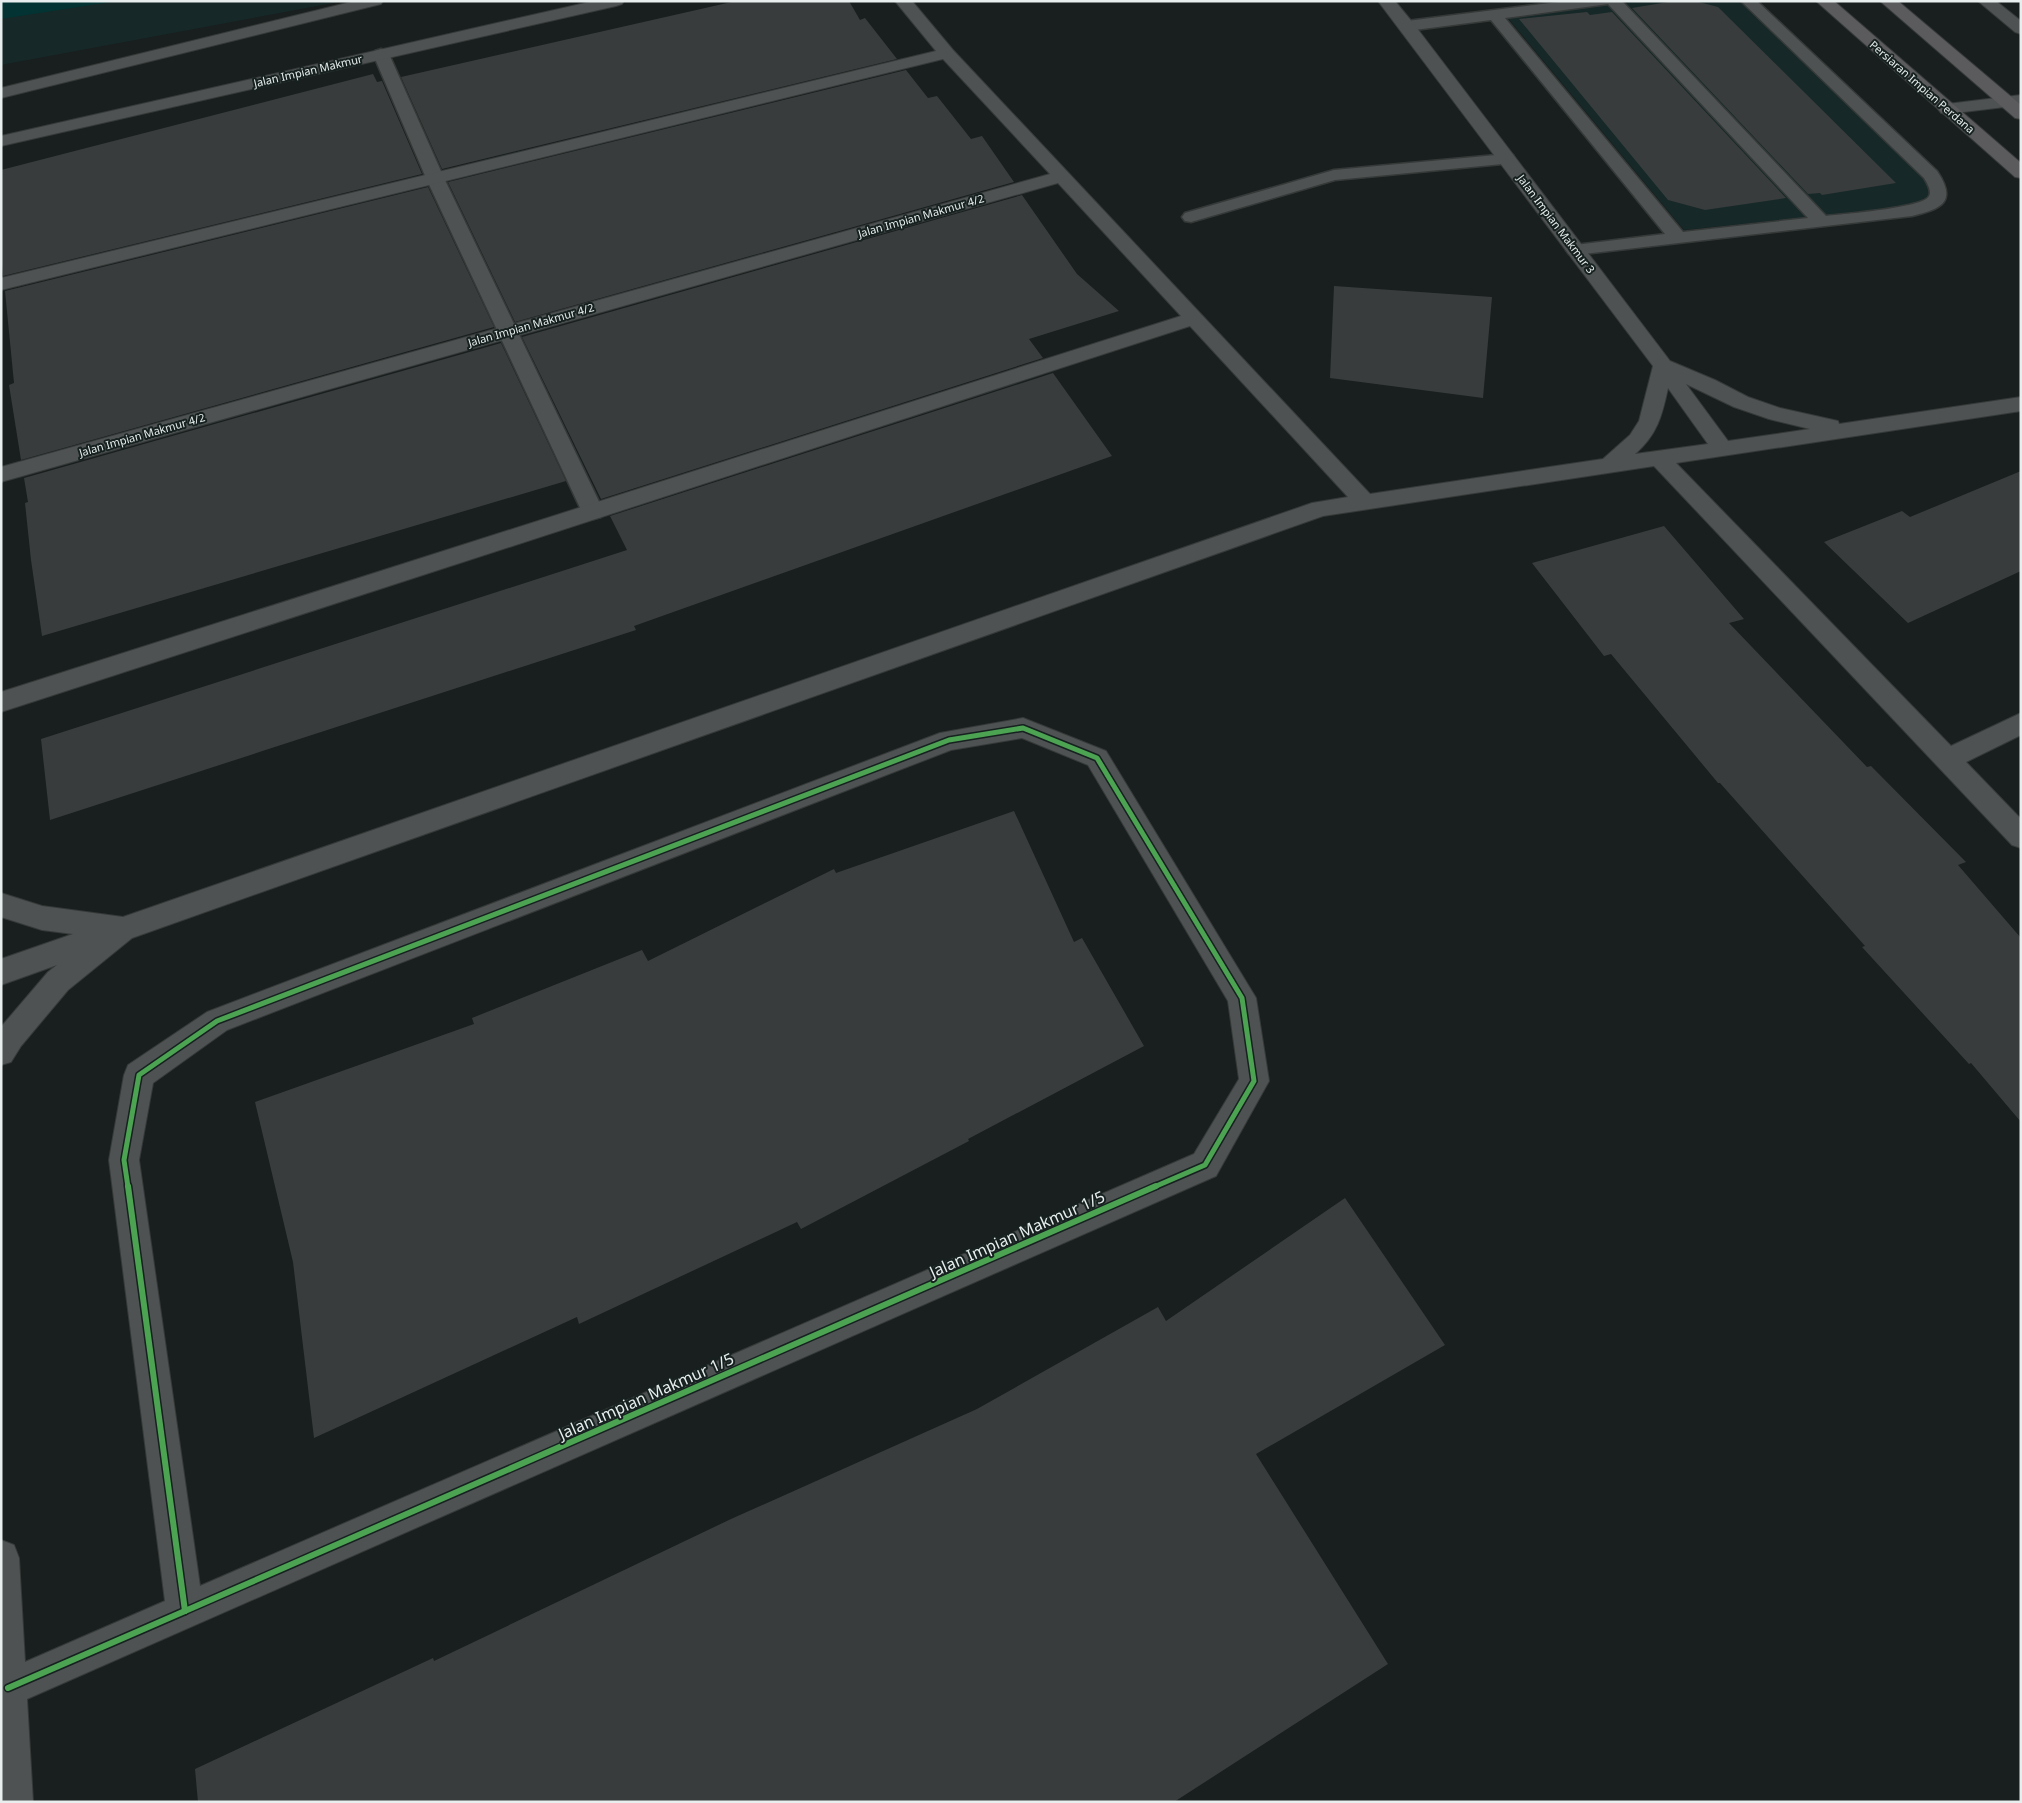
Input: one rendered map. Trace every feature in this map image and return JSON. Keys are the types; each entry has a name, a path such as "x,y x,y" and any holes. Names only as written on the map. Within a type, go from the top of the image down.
{"street":[{"path":"1,93 375,1"},
{"name":"Jalan Impian Makmur","path":"1,141 616,1"},
{"path":"903,1 947,53 1365,502"},
{"name":"Jalan Impian Makmur 3","path":"1386,1 1507,158 1722,448"},
{"name":"Persiaran Impian Perdana","path":"1824,1 2021,173"},
{"path":"1888,1 2014,101 2021,114"},
{"path":"1986,1 2021,29"},
{"path":"1,284 947,53"},
{"path":"1948,109 2014,101"},
{"name":"Jalan Impian Makmur 4/2","path":"1,475 1062,176"},
{"path":"1,702 1195,318"},
{"path":"1609,466 1638,440 1650,421 1663,366 1750,405 1776,414 1846,430"},
{"path":"1,972 1310,512 1365,502 2021,404"},
{"path":"1659,458 2021,837"},
{"path":"1948,759 2021,723"},
{"name":"Jalan Impian Makmur 1/5","path":"8,1688 185,1611 1205,1165 1254,1081 1242,998 1097,758 1024,728 949,740 217,1021 139,1075 124,1160 185,1611"},
{"path":"1,906 42,918 123,929"},
{"path":"1,1052 11,1037 58,981 123,929"},
{"path":"1,1558 13,1802"}],"lane":[{"path":"1407,26 1603,1"},
{"path":"1613,1 1821,221"},
{"path":"1575,250 1926,208 1936,202 1940,194 1938,184 1930,175 1748,1"},
{"path":"1495,15 1678,238"},
{"path":"381,54 435,178 594,512"},
{"path":"1191,217 1334,175 1507,158"}],"shaded area":[{"path":"1,1 344,1 1,65"},
{"path":"1,1 117,1 1,19"},
{"path":"1636,1 1740,1 1926,180 1930,195 1919,202 1895,208 1684,230 1507,17"}],"building":[{"path":"736,1 849,1 860,20 865,18 897,59 442,169 401,77"},
{"path":"1674,1 1695,1 1718,7 1896,183 1822,195 1820,193 1808,194 1632,8"},
{"path":"1587,12 1590,15 1612,12 1786,198 1705,210 1668,200 1519,19"},
{"path":"906,70 928,98 937,96 971,139 982,136 1014,182 515,322 448,182"},
{"path":"373,74 377,82 382,81 422,174 3,276 1,254 1,170"},
{"path":"428,187 494,327 21,460 9,385 14,383 5,291"},
{"path":"1022,195 1077,274 1119,311 1029,339 1043,358 601,499 522,337"},
{"path":"1334,286 1492,297 1483,398 1330,378"},
{"path":"501,343 566,481 42,636 31,560 25,503 28,502 24,478"},
{"path":"1053,373 1112,456 634,626 636,630 50,820 41,739 627,550 610,516"},
{"path":"2021,471 2021,571 1908,623 1824,542 1902,511 1910,517"},
{"path":"1664,526 1744,619 1729,623 1867,767 1871,766 1966,862 1958,865 2021,938 2021,1122 1971,1063 1969,1064 1862,947 1865,946 1718,783 1611,654 1604,656 1532,563"},
{"path":"1014,811 1074,942 1082,938 1144,1046 801,1229 797,1222 579,1324 577,1317 314,1438 293,1262 255,1102 474,1024 472,1018 642,950 648,961 834,869 836,873"},
{"path":"1345,1198 1445,1345 1256,1454 1388,1664 1174,1802 198,1802 195,1769 433,1658 434,1661 731,1519 977,1409 1158,1307 1166,1321"}],"cycle path":[{"path":"8,1688 1205,1165 1254,1081 1242,998 1097,758 1023,728 949,740 217,1021 139,1075 124,1160 185,1611"}]}
